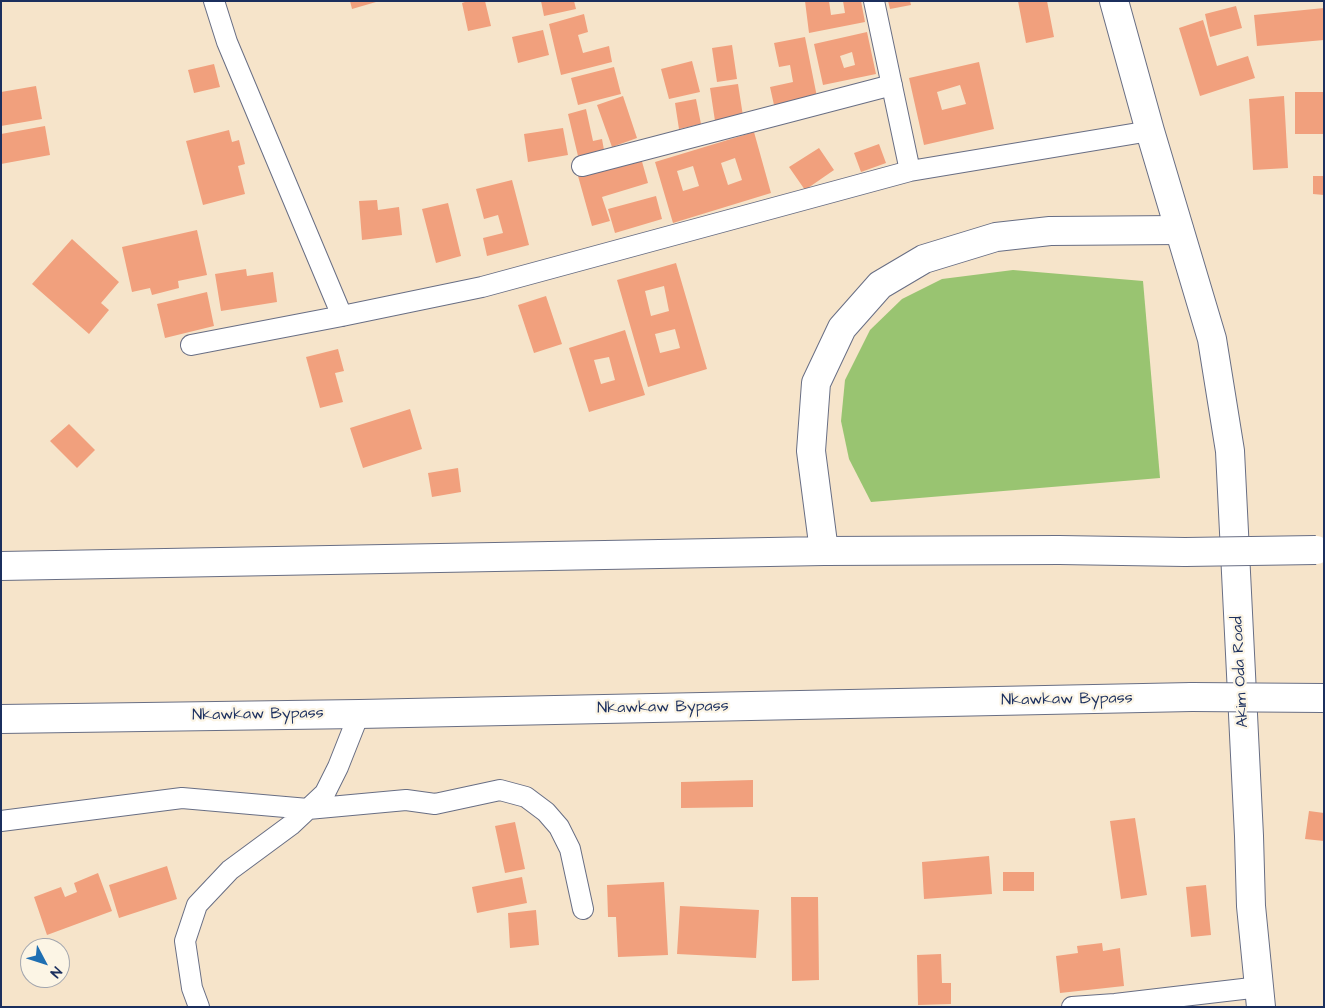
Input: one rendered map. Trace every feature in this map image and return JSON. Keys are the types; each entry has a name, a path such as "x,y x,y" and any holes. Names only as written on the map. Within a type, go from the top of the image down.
{"main road":[{"name":"Akim Oda Road","path":"1114,1 1212,339 1230,451 1251,906 1260,997"},
{"path":"824,551 811,451 816,384 842,328 880,285 924,259 996,237 1050,231 1179,230"},
{"path":"1,566 824,551 1060,550 1185,552 1320,550"},
{"name":"Nkawkaw Bypass","path":"1,719 359,714 1192,697 1324,698"}],"street":[{"path":"214,1 226,42 342,316"},
{"path":"874,1 910,170"},
{"path":"582,166 892,85"},
{"path":"191,345 482,287 910,170 1150,130"},
{"path":"199,1007 192,988 185,940 197,905 230,870 290,825 325,792 338,767 359,714"},
{"path":"1,821 182,798 308,809 406,800 435,804 500,790 526,797 546,812 560,827 570,849 583,909"},
{"path":"1072,1007 1260,997"}],"green space":[{"path":"1013,270 1143,281 1160,478 871,502 849,459 841,421 845,380 870,330 902,299 942,279"}],"building":[{"path":"350,1 376,1 376,2 352,9"},
{"path":"485,1 491,26 468,31 462,3"},
{"path":"541,1 574,1 576,9 544,16"},
{"path":"805,1 829,1 831,15 845,13 843,1 861,1 865,22 809,33"},
{"path":"888,1 910,1 911,5 890,9"},
{"path":"1018,1 1047,1 1054,37 1026,43"},
{"path":"1236,6 1242,28 1210,37 1205,14"},
{"path":"1324,8 1324,40 1257,46 1254,15"},
{"path":"584,14 588,32 578,35 583,53 609,46 612,62 561,75 549,24"},
{"path":"1203,20 1217,66 1248,56 1255,78 1200,96 1179,28"},
{"path":"543,30 549,55 518,63 512,37"},
{"path":"867,32 876,74 823,85 814,44","holes":["852,52 855,65 844,68 840,56"]},
{"path":"805,37 817,97 774,105 770,87 793,82 790,65 779,67 774,43"},
{"path":"732,45 737,79 717,82 712,48"},
{"path":"692,61 700,92 669,99 661,69"},
{"path":"979,62 994,129 924,145 909,78","holes":["960,85 966,104 942,110 937,92"]},
{"path":"214,64 220,87 194,93 188,70"},
{"path":"614,67 621,94 578,105 571,78"},
{"path":"738,84 743,116 715,121 710,88"},
{"path":"36,86 42,119 1,126 1,92"},
{"path":"1295,92 1324,92 1324,134 1295,134"},
{"path":"623,96 637,138 612,147 597,105"},
{"path":"1284,96 1288,168 1253,170 1249,99"},
{"path":"696,99 701,124 679,129 675,103"},
{"path":"586,109 593,141 602,139 604,150 578,156 568,114"},
{"path":"45,126 50,155 1,164 1,134"},
{"path":"563,128 568,155 528,162 524,134"},
{"path":"229,130 232,142 239,140 245,164 238,166 245,194 203,205 186,141"},
{"path":"754,132 771,193 673,223 655,162","holes":["735,158 742,180 728,185 721,163","693,166 699,186 683,191 677,171"]},
{"path":"879,144 886,163 861,172 854,153"},
{"path":"819,148 834,170 805,190 789,167"},
{"path":"641,158 648,183 602,197 610,221 592,226 578,176"},
{"path":"1313,176 1324,176 1324,195 1313,194"},
{"path":"512,180 529,245 487,256 483,238 503,233 498,215 484,219 476,189"},
{"path":"656,196 662,219 615,233 608,209"},
{"path":"377,200 378,210 399,207 402,235 362,240 359,201"},
{"path":"448,203 461,256 436,263 422,209"},
{"path":"197,230 207,275 178,281 179,288 152,295 150,288 132,292 122,247"},
{"path":"72,239 119,282 101,303 109,310 89,334 32,284"},
{"path":"676,263 707,369 648,387 617,280","holes":["664,286 669,311 651,316 645,291","675,329 680,348 660,353 655,334"]},
{"path":"246,269 247,276 273,272 277,302 221,311 215,274"},
{"path":"207,292 214,326 165,338 157,304"},
{"path":"546,296 562,344 534,353 518,305"},
{"path":"625,330 645,395 589,412 569,348","holes":["609,357 615,380 601,384 594,360"]},
{"path":"338,349 344,371 335,373 343,402 320,408 306,357"},
{"path":"410,409 422,449 363,468 350,428"},
{"path":"69,424 95,450 77,468 50,441"},
{"path":"458,468 461,492 432,497 428,473"},
{"path":"753,780 753,807 681,808 681,782"},
{"path":"1309,811 1324,813 1324,841 1305,839"},
{"path":"1135,818 1147,895 1121,899 1110,821"},
{"path":"515,822 525,869 505,873 495,826"},
{"path":"989,856 992,894 924,899 922,862"},
{"path":"167,866 177,899 119,918 109,885"},
{"path":"1003,872 1034,872 1034,891 1003,891"},
{"path":"98,873 112,911 47,935 34,897 61,887 65,897 77,892 74,883"},
{"path":"522,877 527,903 477,913 472,887"},
{"path":"664,882 668,955 618,957 616,917 608,917 607,885"},
{"path":"1206,885 1211,935 1191,937 1186,887"},
{"path":"791,897 818,897 819,980 792,981"},
{"path":"680,906 759,910 756,958 677,954"},
{"path":"536,910 539,945 510,948 508,913"},
{"path":"1102,943 1103,951 1120,948 1124,986 1060,993 1056,956 1078,953 1077,946"},
{"path":"941,954 942,983 951,983 951,1004 918,1005 917,955"}]}
